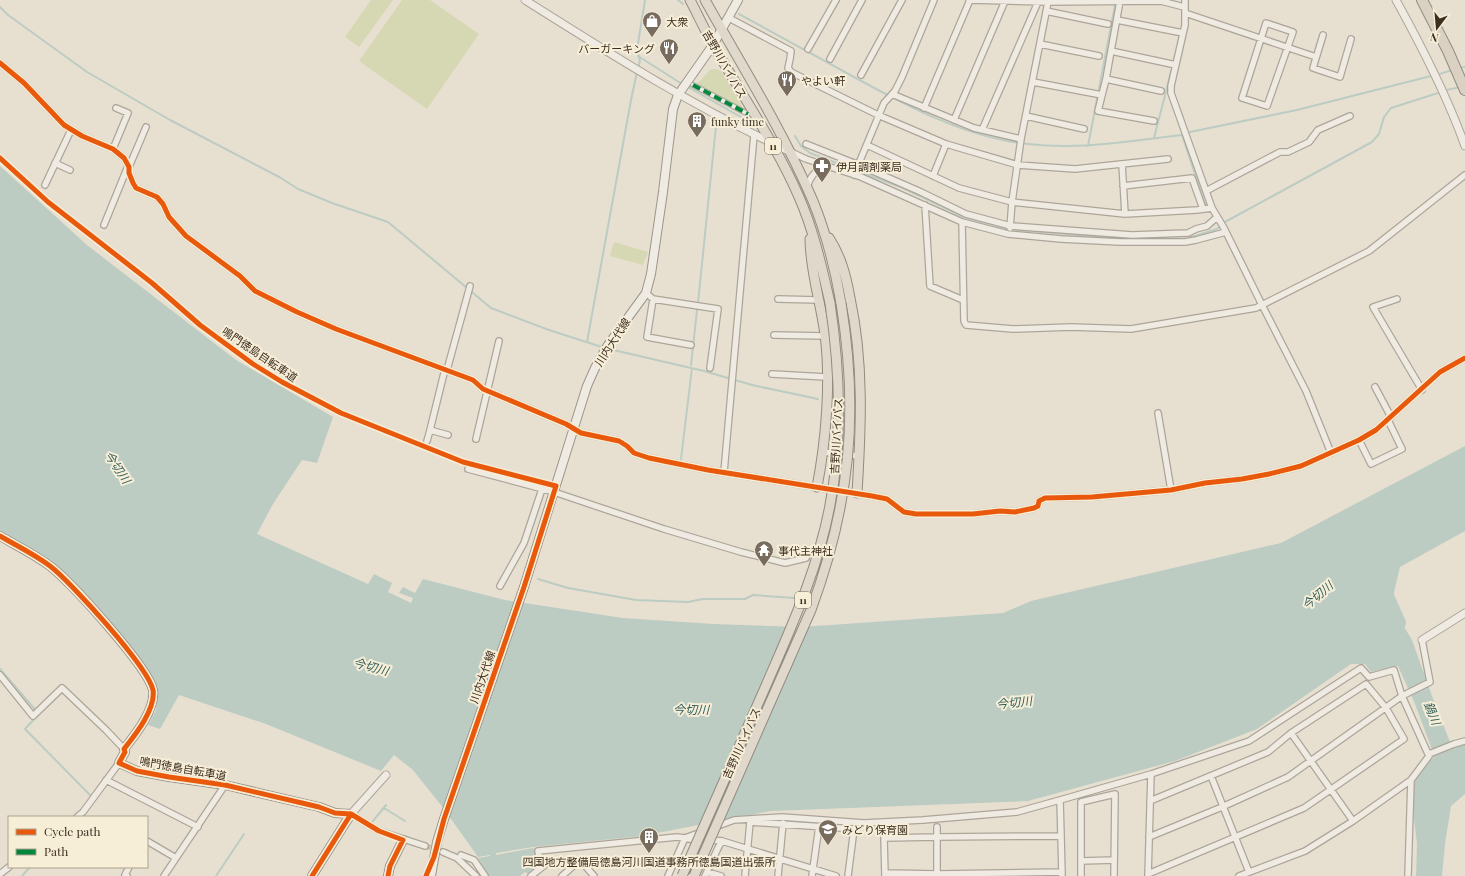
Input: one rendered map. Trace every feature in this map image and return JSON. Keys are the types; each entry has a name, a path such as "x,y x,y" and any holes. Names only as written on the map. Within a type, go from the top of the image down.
{"highway":[{"name":"吉野川バイパス","path":"682,876 801,606 823,538 830,505 836,467 839,406 835,336 830,303 810,227 799,198 772,143 713,45 690,0"},
{"name":"吉野川バイパス","path":"694,876 811,610 823,576 841,506 847,469 850,417 849,366 846,336 833,263 824,230 791,152 705,0"},
{"path":"1422,0 1448,51 1465,90"},
{"name":"11","path":"810,227 810,252 825,336 826,377 823,452 817,487"},
{"name":"11","path":"824,230 835,247 845,272 856,325 861,399 857,493"}],"main road":[{"name":"川内大代線","path":"431,876 434,857 444,818 521,595 573,428 592,374 606,348 646,293 651,274 673,109 678,95 688,84 713,45 738,0"},
{"name":"鳴門徳島自転車道","path":"0,536 39,558 64,578 126,648 146,675 153,691 150,710 138,732 124,750 125,752 119,762 137,771 226,785 336,813 351,814"},
{"path":"312,876 351,814"},
{"path":"388,876 390,866 403,840"},
{"path":"426,876 434,857"},
{"path":"434,857 434,876"}],"street":[{"path":"525,0 630,67 678,95 754,135 825,166 856,170 921,192 966,214 1010,230 1190,237"},
{"path":"808,49 836,0"},
{"path":"830,59 862,0"},
{"path":"861,75 902,0"},
{"path":"856,170 878,115 884,103 891,96 902,77 934,0"},
{"path":"924,108 970,0 1038,2 1120,2 1161,0 1184,10 1316,57"},
{"path":"1185,0 1185,25 1171,86 1171,93 1212,208 1306,391 1331,453"},
{"path":"1396,0 1427,56 1465,146"},
{"path":"954,120 1005,1"},
{"path":"982,130 1038,2"},
{"path":"1010,230 1012,202 1021,142 1048,2"},
{"path":"1120,2 1106,79 1098,111 1154,121"},
{"path":"1046,11 1108,24"},
{"path":"728,18 790,51 788,68 791,72 878,115 946,144 1018,165 1075,169 1168,160"},
{"path":"1117,20 1183,33"},
{"path":"1266,23 1293,32 1267,106 1242,98 1261,38 1266,23"},
{"path":"1323,35 1313,68 1340,77 1351,39"},
{"path":"1040,44 1099,56"},
{"path":"1111,51 1176,65"},
{"path":"0,63 28,88 64,125 82,136 113,150 124,158 129,166 129,173 136,188 157,197 163,204 169,217 186,236 235,272 255,291 297,312 336,329 474,380 488,391 566,424 580,433 619,441 634,453 649,458 887,499 904,512 932,515 973,514 1000,511 1015,512 1034,508 1038,506 1039,500 1045,498 1171,490 1205,483 1242,479 1301,466 1359,440 1376,430 1422,390 1440,372 1465,358"},
{"path":"1106,79 1161,91"},
{"path":"1033,82 1102,95"},
{"path":"688,84 748,114"},
{"path":"891,96 982,130 1021,142"},
{"path":"113,150 128,113 116,108"},
{"path":"1026,116 1084,129"},
{"path":"1206,191 1280,152 1288,152 1309,142 1318,130 1350,116"},
{"path":"104,225 146,127"},
{"path":"44,185 71,130"},
{"path":"724,472 754,135"},
{"path":"806,144 925,205 962,222 1061,239 1120,242 1190,237 1223,227"},
{"path":"933,176 946,144"},
{"path":"867,145 967,191 1012,202 1125,214 1212,208"},
{"path":"55,163 70,170"},
{"path":"1122,164 1125,214"},
{"path":"807,187 809,180 816,170 825,166"},
{"path":"962,222 963,300 964,321 966,325 1013,328 1071,327 1131,329 1256,308 1369,251 1465,175"},
{"path":"1123,186 1192,178 1203,209"},
{"path":"925,205 930,286 963,300"},
{"path":"1190,237 1196,229 1207,226 1217,217"},
{"path":"427,441 470,286"},
{"path":"646,293 653,299 718,309 710,368"},
{"path":"653,299 647,337 691,344"},
{"path":"778,299 819,300"},
{"path":"1397,299 1373,307 1422,390"},
{"path":"774,335 825,336"},
{"path":"476,439 499,341"},
{"path":"772,374 826,377"},
{"path":"1359,440 1371,464 1402,449 1375,386"},
{"path":"1158,413 1171,490"},
{"path":"430,430 448,435"},
{"path":"823,452 859,456"},
{"path":"468,469 554,492 664,529 741,552 785,563 806,558"},
{"path":"500,586 524,543 542,489"},
{"path":"1149,837 1222,807 1288,777 1405,694 1430,682 1422,640 1465,613"},
{"path":"668,876 685,838 734,820 782,817 864,823 923,820 1017,812 1150,774 1249,741 1361,668 1369,677 1394,670 1430,753"},
{"path":"0,675 33,716 62,688 124,750"},
{"path":"1150,774 1148,875 1234,836 1304,808 1404,739 1386,708 1366,684 1291,733 1268,752 1150,802"},
{"path":"1291,733 1353,821"},
{"path":"1239,876 1305,851 1353,821 1411,780 1430,753 1465,741"},
{"path":"78,816 83,812 119,762"},
{"path":"386,775 351,814 379,831 425,846"},
{"path":"1211,776 1249,872"},
{"path":"106,780 198,827"},
{"path":"1408,876 1411,780"},
{"path":"164,876 226,785"},
{"path":"1081,876 1081,802 1115,794 1114,876"},
{"path":"1060,800 1061,836 1062,874 885,875 884,838 1061,836"},
{"path":"745,876 750,822 783,823 854,829 848,876"},
{"path":"778,876 783,823"},
{"path":"812,873 819,826"},
{"path":"937,827 937,875"},
{"path":"531,876 546,864 539,856 538,852 677,837 690,840 710,840 722,842 780,860 812,873 836,876"},
{"path":"148,842 176,858"},
{"path":"721,876 706,874 722,842"},
{"path":"443,852 457,858 476,876"},
{"path":"461,856 474,860 485,876"},
{"path":"562,876 580,860 594,876"},
{"path":"1081,861 1114,860"},
{"path":"0,874 8,868"},
{"path":"127,876 125,875 128,868"}],"green space":[{"path":"371,0 393,0 359,47 345,37"},
{"path":"402,0 430,0 479,34 427,109 359,61"},
{"path":"717,69 722,72 744,110 697,84 710,70"},
{"path":"614,242 648,252 643,265 610,256"}],"water":[{"name":"今切川","path":"0,166 87,245 236,360 333,417 317,463 302,460 273,504 257,534 368,584 374,574 392,583 388,592 411,603 413,598 399,593 403,587 415,593 423,579 505,600 623,618 714,624 801,627 1003,613 1031,601 1281,543 1465,446 1465,531 1400,567 1391,605 1412,640 1452,747 1465,745 1465,794 1451,806 1442,876 1416,876 1417,844 1413,810 1414,777 1433,758 1434,755 1415,704 1398,666 1371,672 1365,664 1351,664 1257,729 1175,761 1028,801 771,811 642,836 533,847 496,853 496,855 533,848 542,864 530,875 525,872 520,876 489,876 478,858 490,855 478,857 444,809 413,770 394,755 381,771 266,724 179,695 160,729 148,725 156,710 158,692 153,679 123,636 53,562 0,531"}],"waterway":[{"path":"638,68 640,61 637,50 645,0"},
{"path":"678,0 683,4"},
{"path":"1088,146 1115,5"},
{"path":"0,7 8,15 87,72 170,120 281,178 298,189 332,203 388,222 491,308 549,330 605,348"},
{"path":"739,14 895,99 938,119 983,135 1005,141 1047,146 1105,144 1182,135 1205,204"},
{"path":"638,56 682,84"},
{"path":"1458,68 1465,67"},
{"path":"1440,74 1452,70"},
{"path":"587,342 637,72"},
{"path":"1154,138 1171,72"},
{"path":"1190,132 1297,110 1431,76"},
{"path":"686,86 748,121"},
{"path":"1447,90 1460,87"},
{"path":"795,136 801,146 810,153 903,188 966,218 1008,229 1112,238 1195,236 1217,229 1225,222 1372,142 1379,134 1384,117 1391,108 1438,93"},
{"path":"698,303 716,126"},
{"path":"691,365 697,310"},
{"path":"609,349 704,371 752,385 818,399"},
{"path":"681,459 692,368"},
{"path":"538,579 568,588 636,600 688,602 703,599 745,599 753,595 794,598"},
{"name":"鍋川","path":"1385,589 1400,623"},
{"path":"0,669 39,714 25,729 90,795"},
{"path":"373,821 386,805"},
{"path":"384,808 405,821"},
{"path":"216,876 244,834"},
{"path":"22,876 29,868"}],"tunnel":[{"path":"425,846 443,852"}],"marked path":[{"path":"693,85 748,114"}],"cycle path":[{"path":"0,63 24,83 64,125 82,136 113,149 124,158 129,167 129,173 136,188 157,197 163,204 169,217 186,236 240,276 255,291 297,312 336,329 473,380 483,389 566,424 581,433 619,441 634,453 649,458 708,470 887,499 904,512 916,514 973,514 1000,511 1015,512 1034,508 1038,506 1039,501 1045,498 1092,497 1171,490 1205,483 1242,479 1301,466 1359,440 1376,430 1440,372 1465,358"},
{"path":"0,158 48,202 152,283 200,325 253,364 282,382 341,413 463,462 556,486 524,587 444,819 434,857 426,876"},
{"path":"0,536 38,558 60,575 108,625 138,663 148,679 153,690 151,705 144,721 124,749 125,752 119,763 137,771 225,785 319,807 335,813 351,814 379,831 403,840 390,866 388,876"},
{"path":"312,876 351,814"}],"place":[{"name":"大衆","path":"652,38"},
{"name":"バーガーキング","path":"669,65"},
{"name":"やよい軒","path":"787,97"},
{"name":"funky time","path":"697,138"},
{"name":"伊月調剤薬局","path":"822,183"},
{"name":"事代主神社","path":"764,567"},
{"name":"みどり保育園","path":"828,846"},
{"name":"四国地方整備局徳島河川国道事務所徳島国道出張所","path":"649,854"}]}
